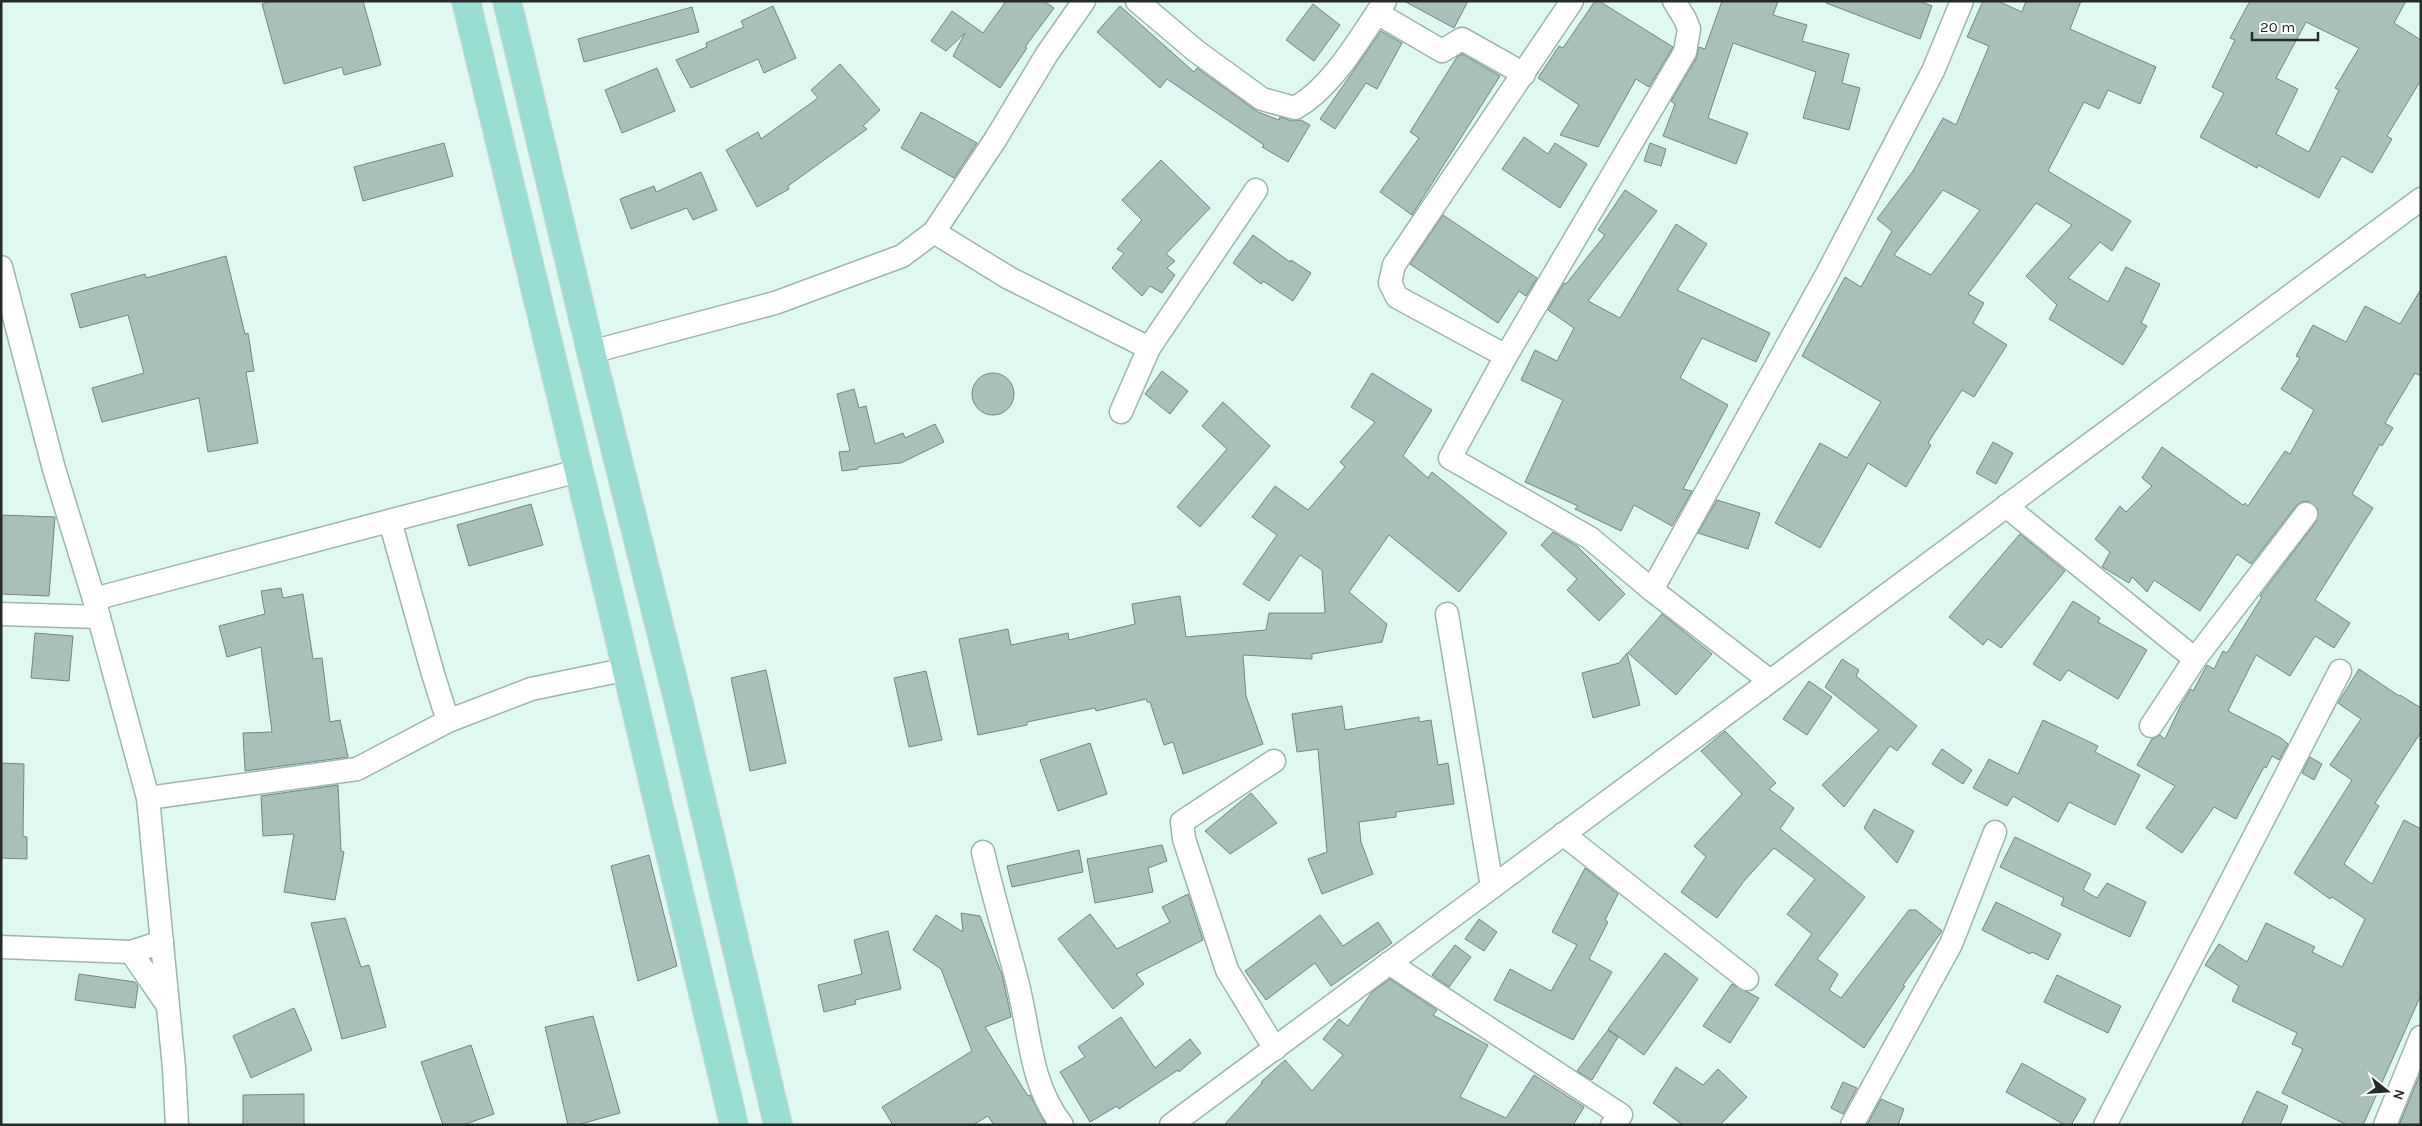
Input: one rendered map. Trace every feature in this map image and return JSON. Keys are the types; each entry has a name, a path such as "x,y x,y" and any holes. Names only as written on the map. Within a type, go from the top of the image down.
{"main road":[{"path":"466,1 578,471 628,669 734,1125"},
{"path":"506,1 576,292 680,708 778,1125"},
{"path":"538,300 576,292"}],"street":[{"path":"591,352 775,303 902,256 934,232 995,140 1047,54 1084,1"},
{"path":"1137,1 1196,51 1262,99 1295,108 1312,99 1328,82 1381,7 1442,51 1462,39 1524,74"},
{"path":"1506,356 1397,297 1390,283 1394,265 1572,1"},
{"path":"1674,1 1674,5 1685,19 1688,29 1685,52 1506,356 1450,458 1590,538 1652,590 1770,681"},
{"path":"1652,590 1828,272 1929,80 1962,1"},
{"path":"1121,412 1149,348 1256,190"},
{"path":"1186,1121 1274,1049 1492,886 2421,199"},
{"path":"934,232 1009,278 1149,348"},
{"path":"1,267 54,470 97,608 148,798 168,1005 177,1125"},
{"path":"1,614 97,608 390,521 578,471"},
{"path":"2006,506 2195,658"},
{"path":"2151,726 2195,658 2306,514"},
{"path":"390,521 448,721"},
{"path":"1446,614 1492,886"},
{"path":"148,798 357,769 448,721 531,689 628,669"},
{"path":"2105,1125 2340,671"},
{"path":"1274,761 1182,822 1184,838 1227,970 1274,1049"},
{"path":"1852,1125 1951,944 1995,832"},
{"path":"1563,834 1747,979"},
{"path":"983,852 1000,924 1018,982 1031,1056 1044,1096 1062,1125"},
{"path":"1,947 131,952 162,942"},
{"path":"131,952 168,1005"},
{"path":"1389,963 1621,1115 1612,1125"},
{"path":"2384,1125 2413,1076 2421,1037"}],"building":[{"path":"272,1 363,1 381,65 344,75 342,67 284,84 262,4"},
{"path":"1006,1 1044,1 1054,8 1025,47 1027,48 1000,88 953,56 965,33 946,51 931,41 952,11 983,33"},
{"path":"1404,1 1468,1 1454,28"},
{"path":"1595,1 1599,1 1673,47 1649,87 1636,79 1598,147 1560,135 1579,105 1538,78 1559,46 1563,48"},
{"path":"1722,1 1778,1 1773,15 1807,25 1802,41 1849,54 1842,83 1860,88 1849,130 1803,118 1816,72 1733,43 1708,118 1748,133 1736,164 1663,136 1675,104 1671,101 1696,59 1699,47 1705,49"},
{"path":"1826,1 1919,1 1932,6 1920,39 1826,3"},
{"path":"1983,1 1998,1 2022,12 2026,1 2081,1 2070,29 2156,67 2140,104 2108,90 2099,109 2084,102 2048,171 2131,221 2112,251 2100,242 2068,278 2108,302 2126,267 2160,284 2141,323 2147,326 2123,365 2049,319 2057,305 2026,276 2072,225 2036,203 1968,294 1984,303 1973,323 2007,345 1974,397 1962,390 1928,443 1931,445 1906,487 1868,463 1820,548 1775,523 1820,443 1847,458 1881,402 1802,356 1845,277 1861,287 1892,231 1877,219 1913,171 1943,118 1956,125 1989,46 1967,37","holes":["1943,190 1980,210 1931,275 1894,255"]},
{"path":"2250,1 2406,1 2394,23 2421,40 2421,80 2387,136 2392,139 2372,173 2342,156 2319,198 2258,165 2257,168 2200,137 2224,93 2212,87 2235,40 2230,38","holes":["2306,22 2359,48 2335,88 2339,90 2309,152 2276,134 2298,89 2276,78"]},
{"path":"1313,4 1340,25 1314,61 1286,40"},
{"path":"773,6 796,58 764,73 758,59 691,88 676,60 707,47 706,43 744,27 741,21"},
{"path":"1120,6 1194,72 1197,68 1258,112 1279,120 1280,117 1292,121 1301,120 1310,125 1288,162 1262,147 1264,145 1167,79 1160,88 1097,32"},
{"path":"692,7 699,32 584,62 578,39"},
{"path":"1381,31 1402,43 1377,89 1366,83 1335,129 1320,119"},
{"path":"1462,54 1500,76 1412,215 1380,192 1419,138 1410,132 1457,57"},
{"path":"840,64 880,110 863,126 867,129 788,186 789,189 757,207 726,150 758,132 761,139 818,98 811,90"},
{"path":"657,68 675,111 622,133 605,90"},
{"path":"921,112 977,143 954,178 901,148"},
{"path":"1524,137 1548,154 1555,143 1587,164 1560,208 1502,169"},
{"path":"444,143 453,176 363,201 354,167"},
{"path":"1650,143 1666,149 1661,166 1644,161"},
{"path":"1161,160 1210,208 1166,254 1175,261 1167,268 1175,275 1162,293 1150,286 1142,296 1112,268 1124,253 1117,249 1142,220 1122,200"},
{"path":"701,172 717,210 693,220 687,208 631,229 620,199 654,186 656,192"},
{"path":"1625,190 1657,211 1588,301 1620,318 1676,224 1707,244 1677,290 1770,333 1756,362 1702,338 1680,378 1728,405 1683,489 1692,491 1672,526 1634,505 1621,531 1575,509 1578,506 1525,482 1563,400 1521,380 1535,350 1557,361 1574,328 1548,310 1564,283 1566,284 1605,235 1598,230"},
{"path":"1443,215 1537,278 1526,296 1519,291 1498,323 1410,264"},
{"path":"1253,235 1290,262 1291,260 1311,273 1293,301 1263,281 1261,284 1233,263"},
{"path":"226,256 245,334 248,333 254,371 246,372 258,443 208,452 199,398 102,422 92,388 144,373 128,315 80,328 71,294 145,274 146,278"},
{"path":"2421,289 2421,376 2415,373 2385,423 2393,428 2382,446 2380,444 2352,494 2373,508 2315,600 2350,623 2334,648 2315,636 2290,676 2256,655 2228,711 2281,738 2288,744 2279,760 2272,756 2266,768 2264,767 2236,819 2214,807 2182,853 2146,828 2175,786 2137,765 2152,739 2160,735 2165,739 2181,705 2191,689 2193,691 2207,665 2214,669 2223,651 2227,653 2262,597 2260,596 2316,522 2318,509 2308,501 2301,502 2296,506 2251,564 2237,554 2200,611 2154,580 2147,592 2132,577 2129,583 2102,567 2110,552 2095,539 2120,506 2126,512 2152,486 2142,478 2162,447 2243,505 2245,503 2248,506 2285,451 2290,454 2314,410 2281,389 2300,358 2296,356 2313,325 2346,342 2365,306 2400,324"},
{"path":"1162,371 1188,391 1170,414 1145,394"},
{"path":"993,373 1008,379 1014,394 1008,409 993,415 978,409 972,394 978,379"},
{"path":"1372,373 1432,410 1403,456 1428,478 1432,472 1507,533 1459,592 1389,535 1349,592 1387,624 1382,642 1312,654 1312,659 1243,655 1246,696 1263,744 1183,774 1173,742 1164,745 1150,702 1147,702 1146,699 1096,711 1095,708 1027,722 1027,725 978,735 959,639 1008,629 1011,645 1068,633 1069,640 1135,624 1132,604 1180,596 1186,637 1266,630 1269,613 1325,613 1322,570 1300,555 1269,601 1243,584 1277,535 1252,517 1275,486 1308,510 1345,467 1340,462 1375,422 1351,407"},
{"path":"854,389 859,408 866,406 875,444 903,433 905,438 935,424 944,442 901,463 858,467 858,469 842,471 839,452 850,451 837,394"},
{"path":"1223,402 1270,446 1200,527 1177,507 1227,449 1202,426"},
{"path":"1993,442 2013,453 1996,484 1976,473"},
{"path":"1717,500 1760,513 1748,549 1698,533"},
{"path":"531,504 543,545 469,566 457,525"},
{"path":"1,515 55,517 49,596 1,594"},
{"path":"1553,532 1577,546 1625,594 1599,621 1567,590 1577,579 1541,545"},
{"path":"2020,534 2065,571 2001,648 1988,639 1983,645 1949,617"},
{"path":"281,588 283,598 303,594 313,659 322,658 330,722 340,720 348,757 245,771 243,733 272,732 261,647 227,657 219,626 265,614 261,591"},
{"path":"2073,601 2100,618 2098,622 2147,650 2118,699 2068,670 2060,681 2033,664"},
{"path":"1662,614 1712,654 1676,695 1628,653"},
{"path":"35,633 73,636 69,681 31,678"},
{"path":"1627,653 1640,705 1593,718 1582,673 1619,663"},
{"path":"1842,659 1859,670 1856,676 1917,726 1897,751 1890,746 1844,807 1822,785 1879,730 1825,687"},
{"path":"2359,669 2399,696 2421,708 2421,732 2375,803 2379,806 2344,864 2372,884 2404,820 2421,829 2421,995 2363,1125 2347,1125 2282,1093 2303,1049 2292,1044 2297,1033 2232,1001 2239,986 2205,965 2219,944 2247,962 2266,923 2315,947 2312,952 2342,967 2365,919 2332,897 2330,899 2294,873 2352,780 2330,765 2361,719 2338,703"},
{"path":"766,670 786,763 750,771 731,678"},
{"path":"926,671 942,740 909,747 894,678"},
{"path":"1809,681 1832,697 1807,735 1783,719"},
{"path":"1342,706 1345,730 1419,717 1419,722 1431,720 1438,765 1448,763 1454,804 1396,812 1396,817 1359,822 1361,842 1373,874 1322,894 1308,859 1327,852 1318,749 1297,752 1292,714"},
{"path":"2043,720 2098,746 2095,752 2140,775 2115,825 2069,802 2058,822 2013,796 2007,806 1973,788 1989,759 2018,774"},
{"path":"1725,731 1776,783 1769,789 1794,808 1780,829 1865,897 1817,959 1838,974 1829,990 1841,998 1909,910 1916,910 1942,931 1903,985 1905,986 1864,1048 1775,985 1812,934 1787,914 1815,879 1774,848 1744,881 1717,918 1681,892 1706,857 1694,846 1742,794 1701,751"},
{"path":"1090,743 1107,794 1058,811 1040,760"},
{"path":"1942,749 1972,770 1963,784 1932,764"},
{"path":"2310,757 2322,764 2314,780 2302,773"},
{"path":"1,763 24,764 23,836 27,837 27,859 1,858"},
{"path":"338,785 341,851 344,852 335,900 284,892 294,834 263,836 261,796"},
{"path":"1251,793 1277,823 1230,854 1205,831"},
{"path":"1874,809 1914,831 1897,863 1864,828"},
{"path":"2015,837 2091,874 2083,890 2097,898 2107,883 2146,902 2130,937 2061,905 2064,898 2000,867"},
{"path":"1162,845 1167,861 1148,868 1153,892 1095,903 1087,859"},
{"path":"1079,850 1083,872 1012,887 1007,866"},
{"path":"649,855 677,966 638,981 611,866"},
{"path":"1585,868 1618,894 1605,920 1608,922 1589,959 1612,972 1573,1040 1494,1000 1510,969 1551,991 1577,945 1552,932"},
{"path":"1188,894 1203,940 1136,974 1144,984 1113,1009 1058,939 1090,914 1117,949 1170,922 1162,907"},
{"path":"1996,902 2061,934 2048,960 2032,952 2030,954 1982,930"},
{"path":"961,913 980,916 1002,975 1008,1002 1011,1017 985,1027 1028,1096 1030,1095 1046,1125 994,1125 988,1116 973,1125 893,1125 882,1107 972,1051 941,969 913,950 936,915 963,932"},
{"path":"1320,915 1343,946 1378,922 1392,943 1331,986 1315,963 1266,1000 1245,971"},
{"path":"345,918 361,967 369,965 386,1027 342,1039 311,923"},
{"path":"1479,919 1497,932 1484,951 1465,939"},
{"path":"888,931 901,989 855,1000 856,1004 824,1012 818,985 862,974 854,940"},
{"path":"1455,945 1471,957 1449,987 1432,975"},
{"path":"1665,953 1698,979 1644,1055 1608,1029"},
{"path":"79,974 135,982 138,986 135,1008 75,1000"},
{"path":"2057,975 2121,1006 2108,1033 2044,1002"},
{"path":"1390,979 1437,1010 1433,1015 1488,1045 1460,1097 1506,1118 1534,1075 1584,1107 1573,1125 1224,1125 1261,1082 1285,1060 1312,1091 1343,1055 1323,1039 1339,1019 1348,1026 1372,992"},
{"path":"1732,984 1759,998 1730,1043 1703,1026"},
{"path":"294,1008 312,1050 251,1078 233,1036"},
{"path":"593,1016 620,1113 577,1125 568,1125 545,1027"},
{"path":"1121,1017 1155,1068 1190,1039 1201,1053 1179,1072 1178,1070 1119,1109 1117,1106 1090,1122 1060,1072 1085,1057 1078,1047"},
{"path":"1608,1030 1618,1037 1592,1080 1577,1071"},
{"path":"471,1045 494,1114 463,1125 443,1125 421,1062"},
{"path":"2022,1063 2086,1099 2071,1125 2065,1125 2006,1092"},
{"path":"1676,1067 1703,1085 1718,1069 1747,1097 1720,1125 1683,1125 1653,1103"},
{"path":"2421,1072 2421,1125 2399,1125"},
{"path":"1843,1082 1857,1088 1843,1114 1831,1108"},
{"path":"2257,1091 2288,1106 2280,1125 2241,1125"},
{"path":"304,1094 304,1125 243,1125 243,1095"},
{"path":"1881,1099 1904,1109 1898,1125 1867,1125"}]}
